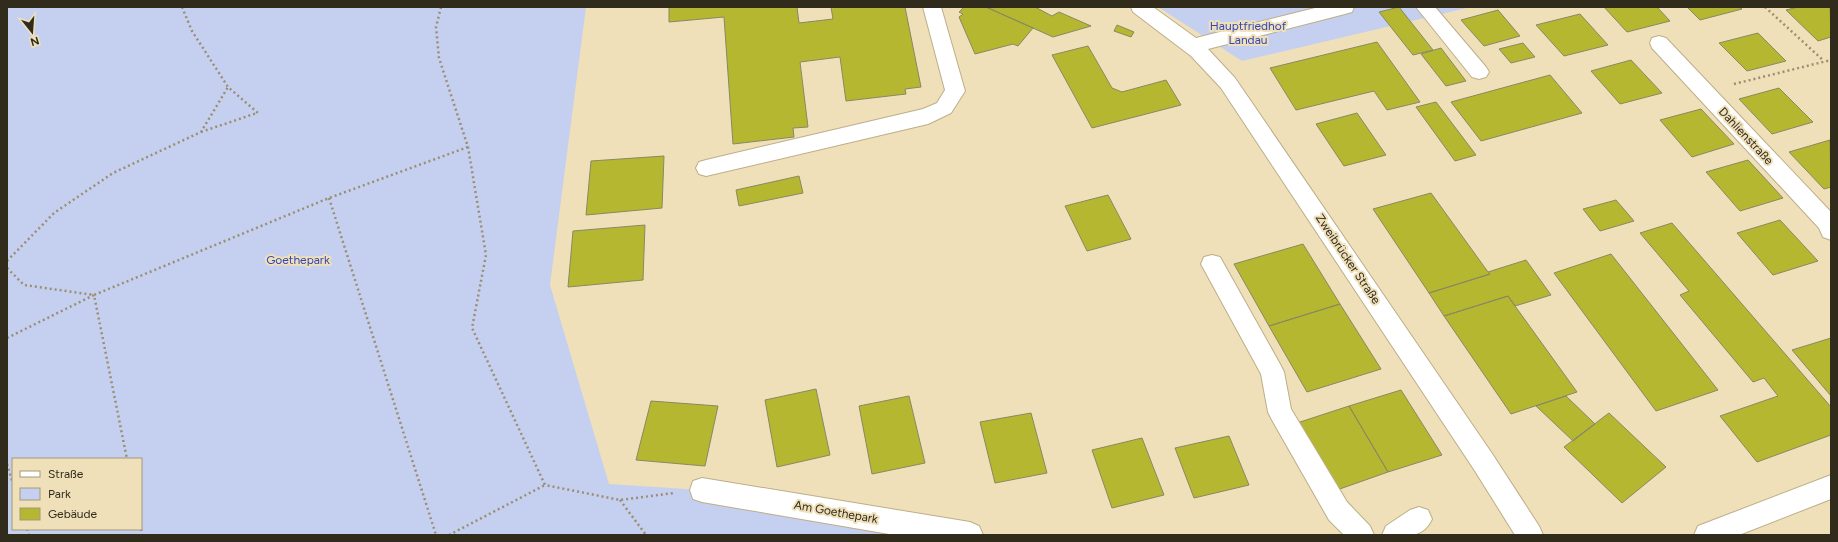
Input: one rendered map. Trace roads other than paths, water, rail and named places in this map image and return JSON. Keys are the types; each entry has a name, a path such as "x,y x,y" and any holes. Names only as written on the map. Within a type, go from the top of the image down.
{"street":[{"path":"706,168 928,116 944,108 955,91 932,7"},
{"name":"Zweibrücker Straße","path":"1140,7 1194,46 1211,62 1236,94 1484,463 1530,535"},
{"path":"1194,46 1345,7"},
{"path":"1425,7 1479,72"},
{"name":"Dahlienstraße","path":"1659,43 1829,224 1831,231"},
{"path":"1212,264 1272,372 1280,412 1338,510 1361,535"},
{"path":"1707,535 1831,487"},
{"name":"Am Goethepark","path":"702,490 970,535"},
{"path":"1395,535 1419,519"}],"park label":[{"name":"Hauptfriedhof Landau","path":"1248,33"},
{"name":"Goethepark","path":"298,260"}]}
